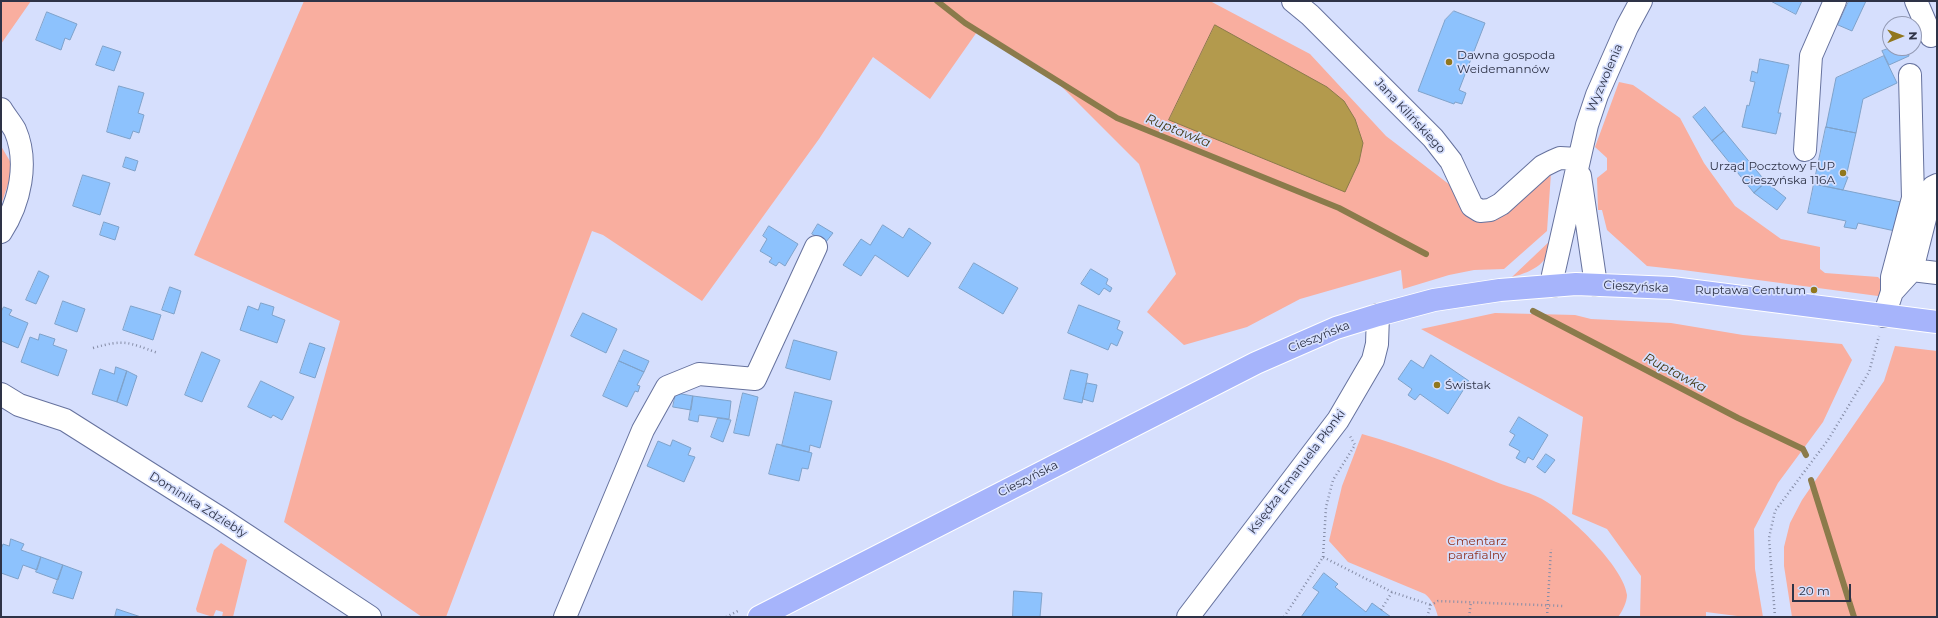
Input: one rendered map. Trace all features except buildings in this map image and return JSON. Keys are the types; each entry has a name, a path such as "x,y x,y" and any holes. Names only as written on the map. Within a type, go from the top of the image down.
{"main road":[{"name":"Cieszyńska","path":"759,617 1256,364 1315,337 1378,315 1453,296 1553,286 1596,285 1672,288 1937,322"}],"street":[{"name":"Jana Kilińskiego","path":"1294,1 1310,15 1433,138 1451,161 1472,206 1480,211 1490,210 1501,204 1543,166 1560,158 1578,159"},
{"name":"Wyzwolenia","path":"1553,286 1553,275 1564,230 1578,159 1597,95 1627,27 1641,1"},
{"path":"1805,150 1811,56 1835,1"},
{"path":"1884,316 1892,292 1892,277 1913,198 1910,75"},
{"path":"1,109 14,129 22,157 19,185 11,217 1,232"},
{"name":"Wyzwolenia","path":"1578,159 1596,285"},
{"path":"1892,292 1912,270 1933,187 1937,185"},
{"path":"565,617 643,430 667,387 699,374 755,379 816,247"},
{"path":"1912,270 1937,273"},
{"name":"Księdza Emanuela Płonki","path":"1188,617 1338,420 1373,360 1377,344 1378,315"},
{"name":"Dominika Zdziebły","path":"7,401 65,420 220,518 370,617"}],"path":[{"path":"1775,617 1769,538 1775,511 1828,440 1869,372 1884,316"},
{"path":"93,348 115,342 126,341 158,353"},
{"path":"1284,617 1324,557 1326,507 1333,480 1355,446 1347,430 1338,420"},
{"path":"1547,617 1550,549"},
{"path":"1324,557 1392,592 1431,605"},
{"path":"1381,610 1392,592"},
{"path":"1427,617 1431,605 1438,601 1564,606"},
{"path":"1469,617 1471,602"}],"green space":[{"path":"1,1 31,1 1,44"},
{"path":"304,1 1210,1 1310,54 1386,136 1450,185 1473,221 1482,221 1551,173 1547,231 1504,269 1474,270 1449,275 1403,289 1401,270 1300,299 1247,327 1184,345 1147,312 1176,274 1139,164 1044,69 979,29 930,99 873,57 819,139 702,301 603,235 592,231 446,617 422,617 284,522 340,321 194,255"},
{"path":"1619,82 1633,85 1680,118 1704,163 1735,206 1781,239 1820,247 1820,269 1825,273 1878,277 1884,283 1882,292 1878,296 1647,266 1607,230 1602,210 1598,210 1597,178 1607,170 1607,158 1595,147"},
{"path":"1,146 11,163 11,175 1,205"},
{"path":"1553,238 1548,254 1540,265 1528,272 1512,277"},
{"path":"1495,313 1575,315 1591,319 1671,323 1743,335 1842,344 1852,360 1823,422 1778,483 1754,529 1755,569 1763,617 1745,617 1706,612 1706,617 1640,617 1641,576 1607,529 1572,514 1583,417 1421,329"},
{"path":"1895,346 1937,351 1937,617 1792,617 1784,566 1784,547 1790,523 1802,500 1884,381"},
{"name":"Cmentarz parafialny","path":"1362,434 1413,450 1529,493 1542,499 1557,509 1569,518 1594,543 1606,557 1624,584 1627,598 1620,615 1618,617 1438,617 1433,604 1425,594 1348,562 1329,541 1342,486"},
{"path":"221,543 247,560 233,617 222,617 223,612 216,610 213,617 197,612 196,609 214,550"}],"shaded area":[{"path":"1215,25 1327,87 1344,101 1355,119 1363,143 1359,162 1345,192 1169,120"}],"waterway":[{"name":"Ruptawka","path":"937,1 965,23 1117,118 1339,208 1426,254"},
{"name":"Ruptawka","path":"1533,311 1738,418 1803,449 1806,455"},
{"name":"Ruptawka","path":"1811,480 1854,617"}],"place":[{"name":"Dawna gospoda Weidemannów","path":"1449,62"},
{"name":"Urząd Pocztowy FUP Cieszyńska 116A","path":"1843,173"},
{"name":"Ruptawa Centrum","path":"1814,290"},
{"name":"Świstak","path":"1437,385"}]}
